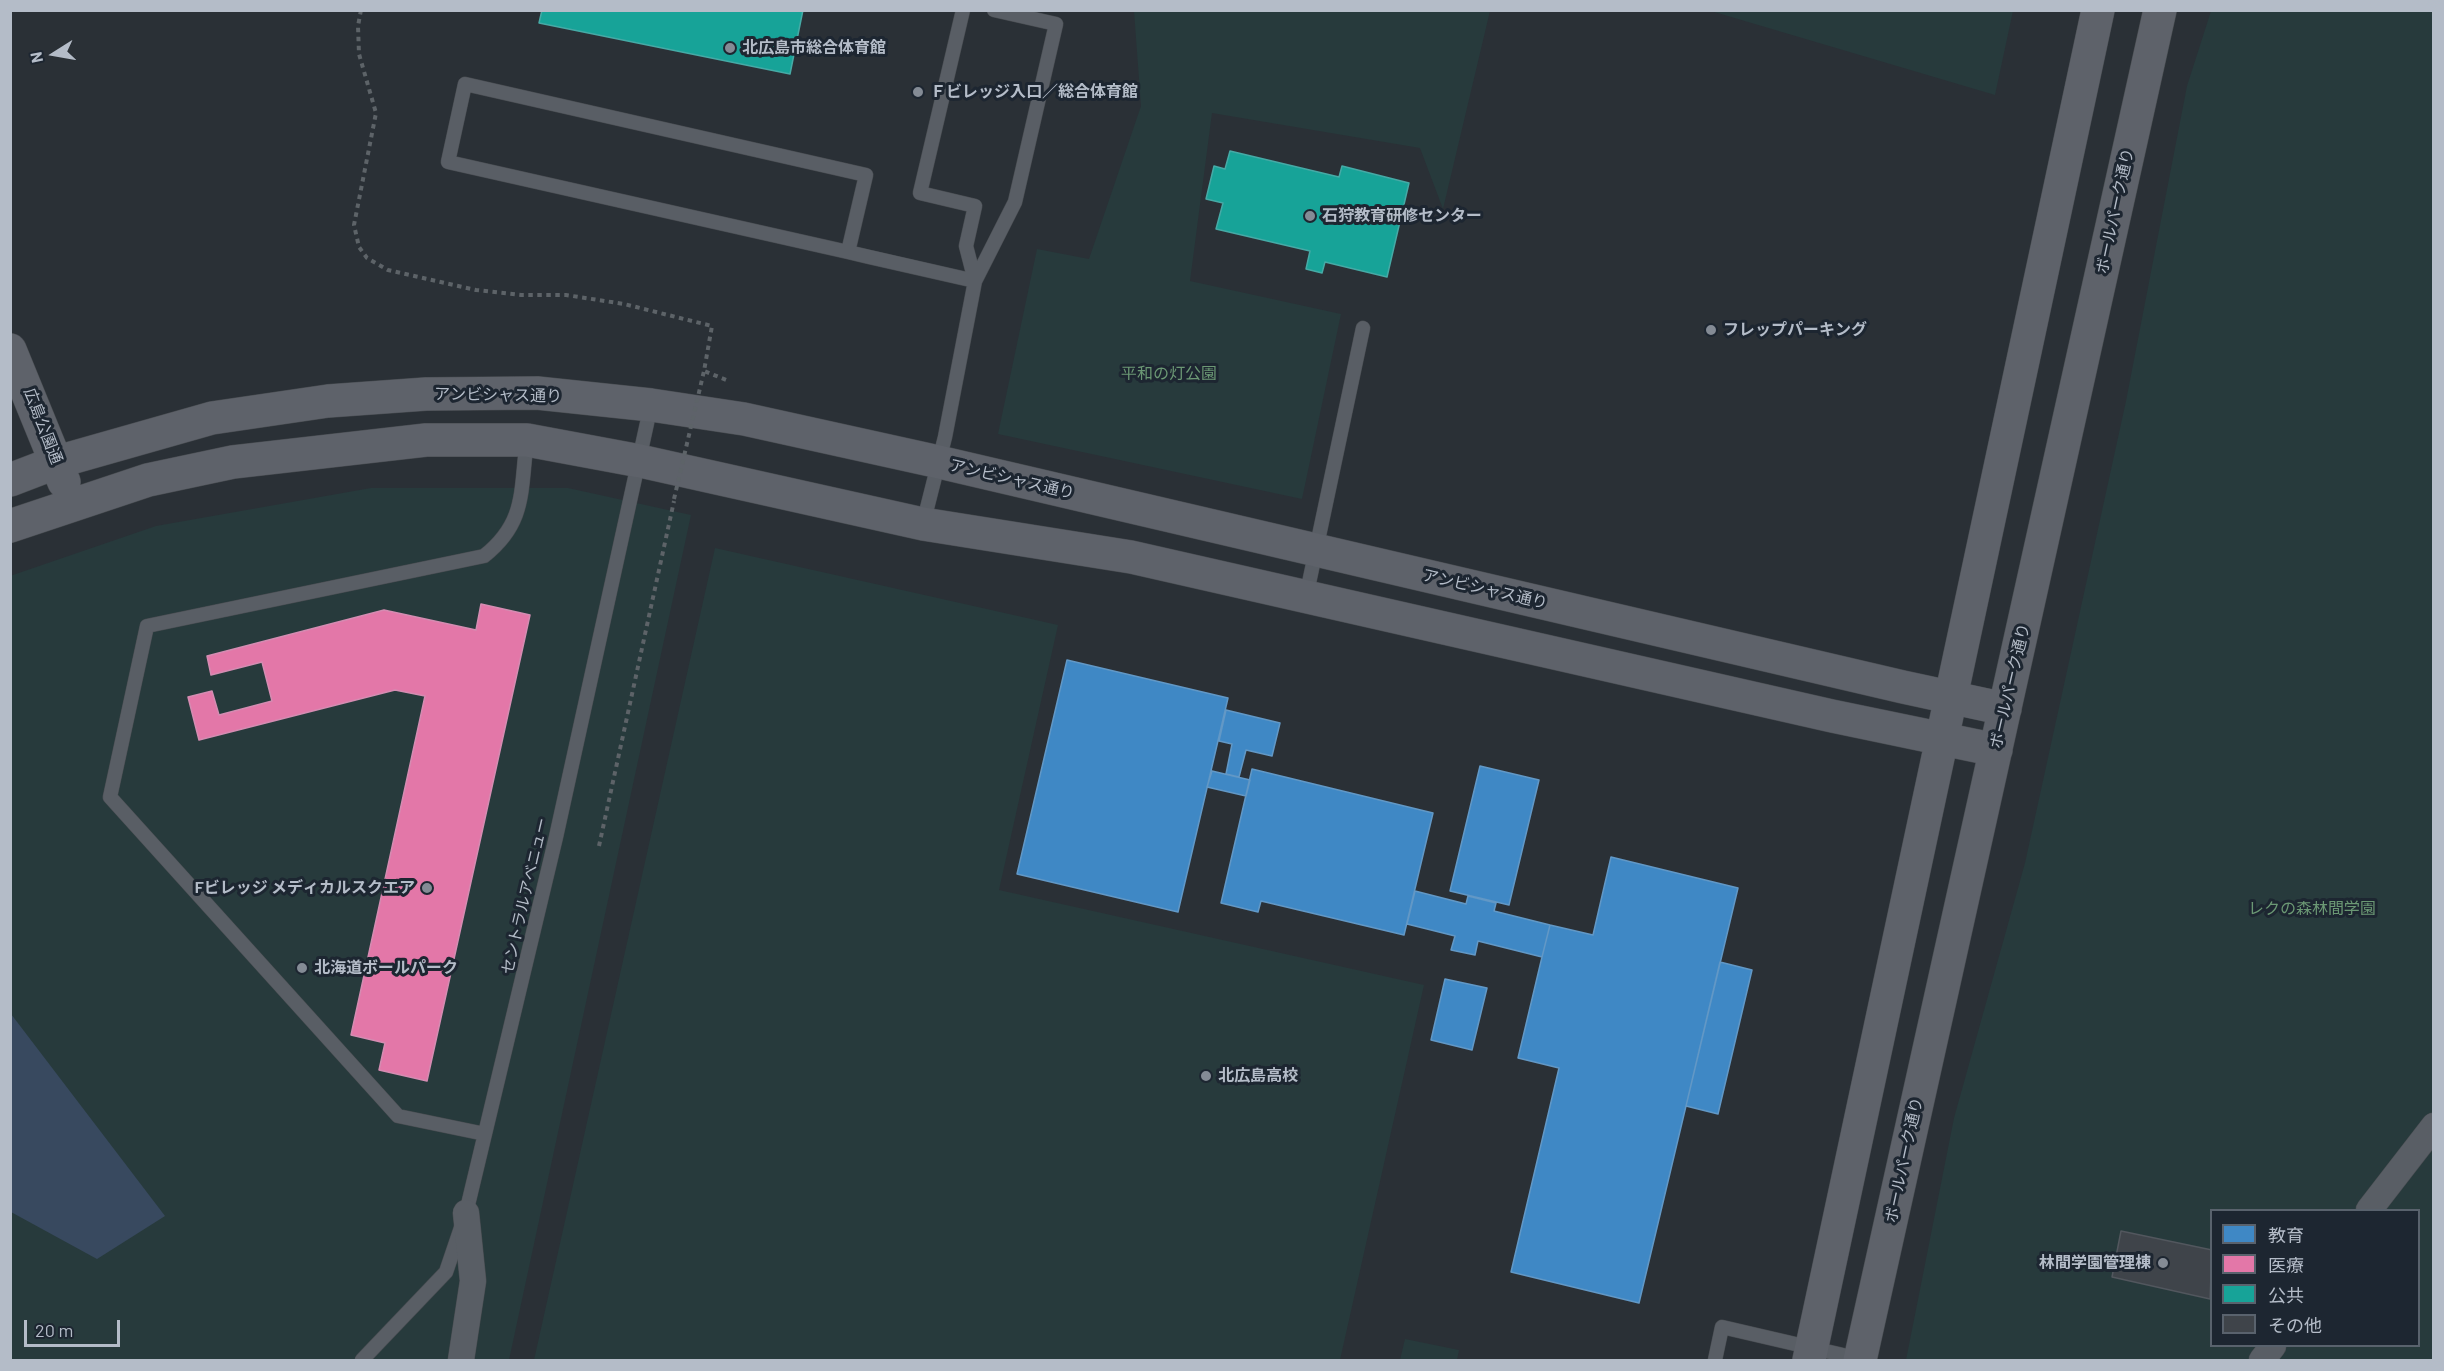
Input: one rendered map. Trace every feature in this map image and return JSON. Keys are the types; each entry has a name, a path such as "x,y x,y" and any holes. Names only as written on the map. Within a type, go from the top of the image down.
{"street":[{"path":"1810,1354 2098,10"},
{"name":"ボールパーク通り","path":"1860,1360 2160,10"},
{"name":"広島公園通","path":"10,350 72,503"},
{"name":"アンビシャス通り","path":"10,480 57,462 212,418 328,401 426,394 537,393 651,405 744,419 939,462 1952,698 2005,708"},
{"path":"10,526 72,503 148,480 232,462 426,440 526,440 640,461 923,524 1131,557 1996,750"},
{"path":"2370,1209 2433,1126"},
{"path":"461,1360 473,1281 466,1213"},
{"path":"2262,1360 2272,1347"}],"lane":[{"path":"963,10 920,193 975,206 966,246 975,280"},
{"path":"923,524 939,462 975,280 1015,202 1056,24 994,10"},
{"path":"848,252 866,175 465,84 448,162 848,252 975,280"},
{"path":"1306,597 1318,550 1364,328"},
{"name":"セントラルアベニュー","path":"362,1360 446,1272 466,1213 556,837 651,405"},
{"path":"485,1134 398,1116 110,797 147,626 484,556 502,542 517,519 526,440"},
{"path":"1715,1360 1722,1327 1810,1354 1860,1360"}],"path":[{"path":"361,10 358,26 359,54 376,112 354,225 359,247 367,258 388,270 476,290 521,295 566,295 624,304 712,326 704,371 598,846"}],"green space":[{"name":"平和の灯公園","path":"1134,11 1490,11 1443,209 1420,148 1212,113 1190,281 1341,314 1302,499 998,434 1037,249 1089,259 1141,106"},
{"path":"1711,11 2013,11 1995,95"},
{"name":"レクの森林間学園","path":"2211,11 2433,11 2433,1360 1906,1360 1954,1118 2025,863 2126,401 2187,86"},
{"name":"北海道ボールパーク","path":"371,488 568,488 691,515 509,1360 11,1360 10,576 156,526"},
{"path":"715,548 1058,625 999,890 1424,985 1340,1360 534,1360"},
{"path":"1405,1339 1459,1350 1457,1360 1400,1360"}],"water":[{"path":"11,1014 165,1216 97,1259 11,1212"}],"building: 教育":[{"path":"1067,660 1228,698 1178,912 1017,874"},
{"path":"1226,710 1280,723 1272,756 1246,750 1239,777 1226,774 1232,744 1219,741"},
{"path":"1480,766 1539,780 1509,905 1450,891"},
{"path":"1252,769 1433,813 1404,935 1261,901 1258,912 1221,903"},
{"path":"1212,771 1250,780 1246,796 1207,787"},
{"path":"1611,857 1738,888 1639,1303 1511,1272 1559,1068 1518,1058 1542,957 1550,925 1593,935"},
{"path":"1415,891 1466,904 1468,896 1496,903 1494,911 1550,925 1542,957 1478,941 1475,955 1451,950 1455,936 1407,924"},
{"path":"1720,962 1752,970 1718,1114 1686,1106"},
{"path":"1445,979 1487,988 1472,1050 1431,1040"}],"building: 医療":[{"name":"Fビレッジ メディカルスクエア","path":"481,604 530,615 427,1081 379,1070 385,1043 351,1035 425,696 395,690 199,740 188,697 212,691 219,715 272,701 262,662 211,675 207,656 384,610 476,630"}],"building: 公共":[{"name":"北広島市総合体育館","path":"542,10 803,10 790,74 539,23"},
{"name":"石狩教育研修センター","path":"1230,151 1339,177 1342,166 1409,183 1387,277 1325,262 1322,273 1306,269 1310,251 1216,229 1223,203 1206,199 1214,166 1225,169"}],"building: その他":[{"name":"林間学園管理棟","path":"2121,1231 2210,1250 2210,1299 2112,1277"}],"place":[{"name":"北広島市総合体育館","path":"730,48"},
{"name":"Ｆビレッジ入口／総合体育館","path":"918,92"},
{"name":"石狩教育研修センター","path":"1310,216"},
{"name":"フレップパーキング","path":"1711,330"},
{"name":"Fビレッジ メディカルスクエア","path":"427,888"},
{"name":"北海道ボールパーク","path":"302,968"},
{"name":"北広島高校","path":"1206,1076"},
{"name":"林間学園管理棟","path":"2163,1263"}]}
